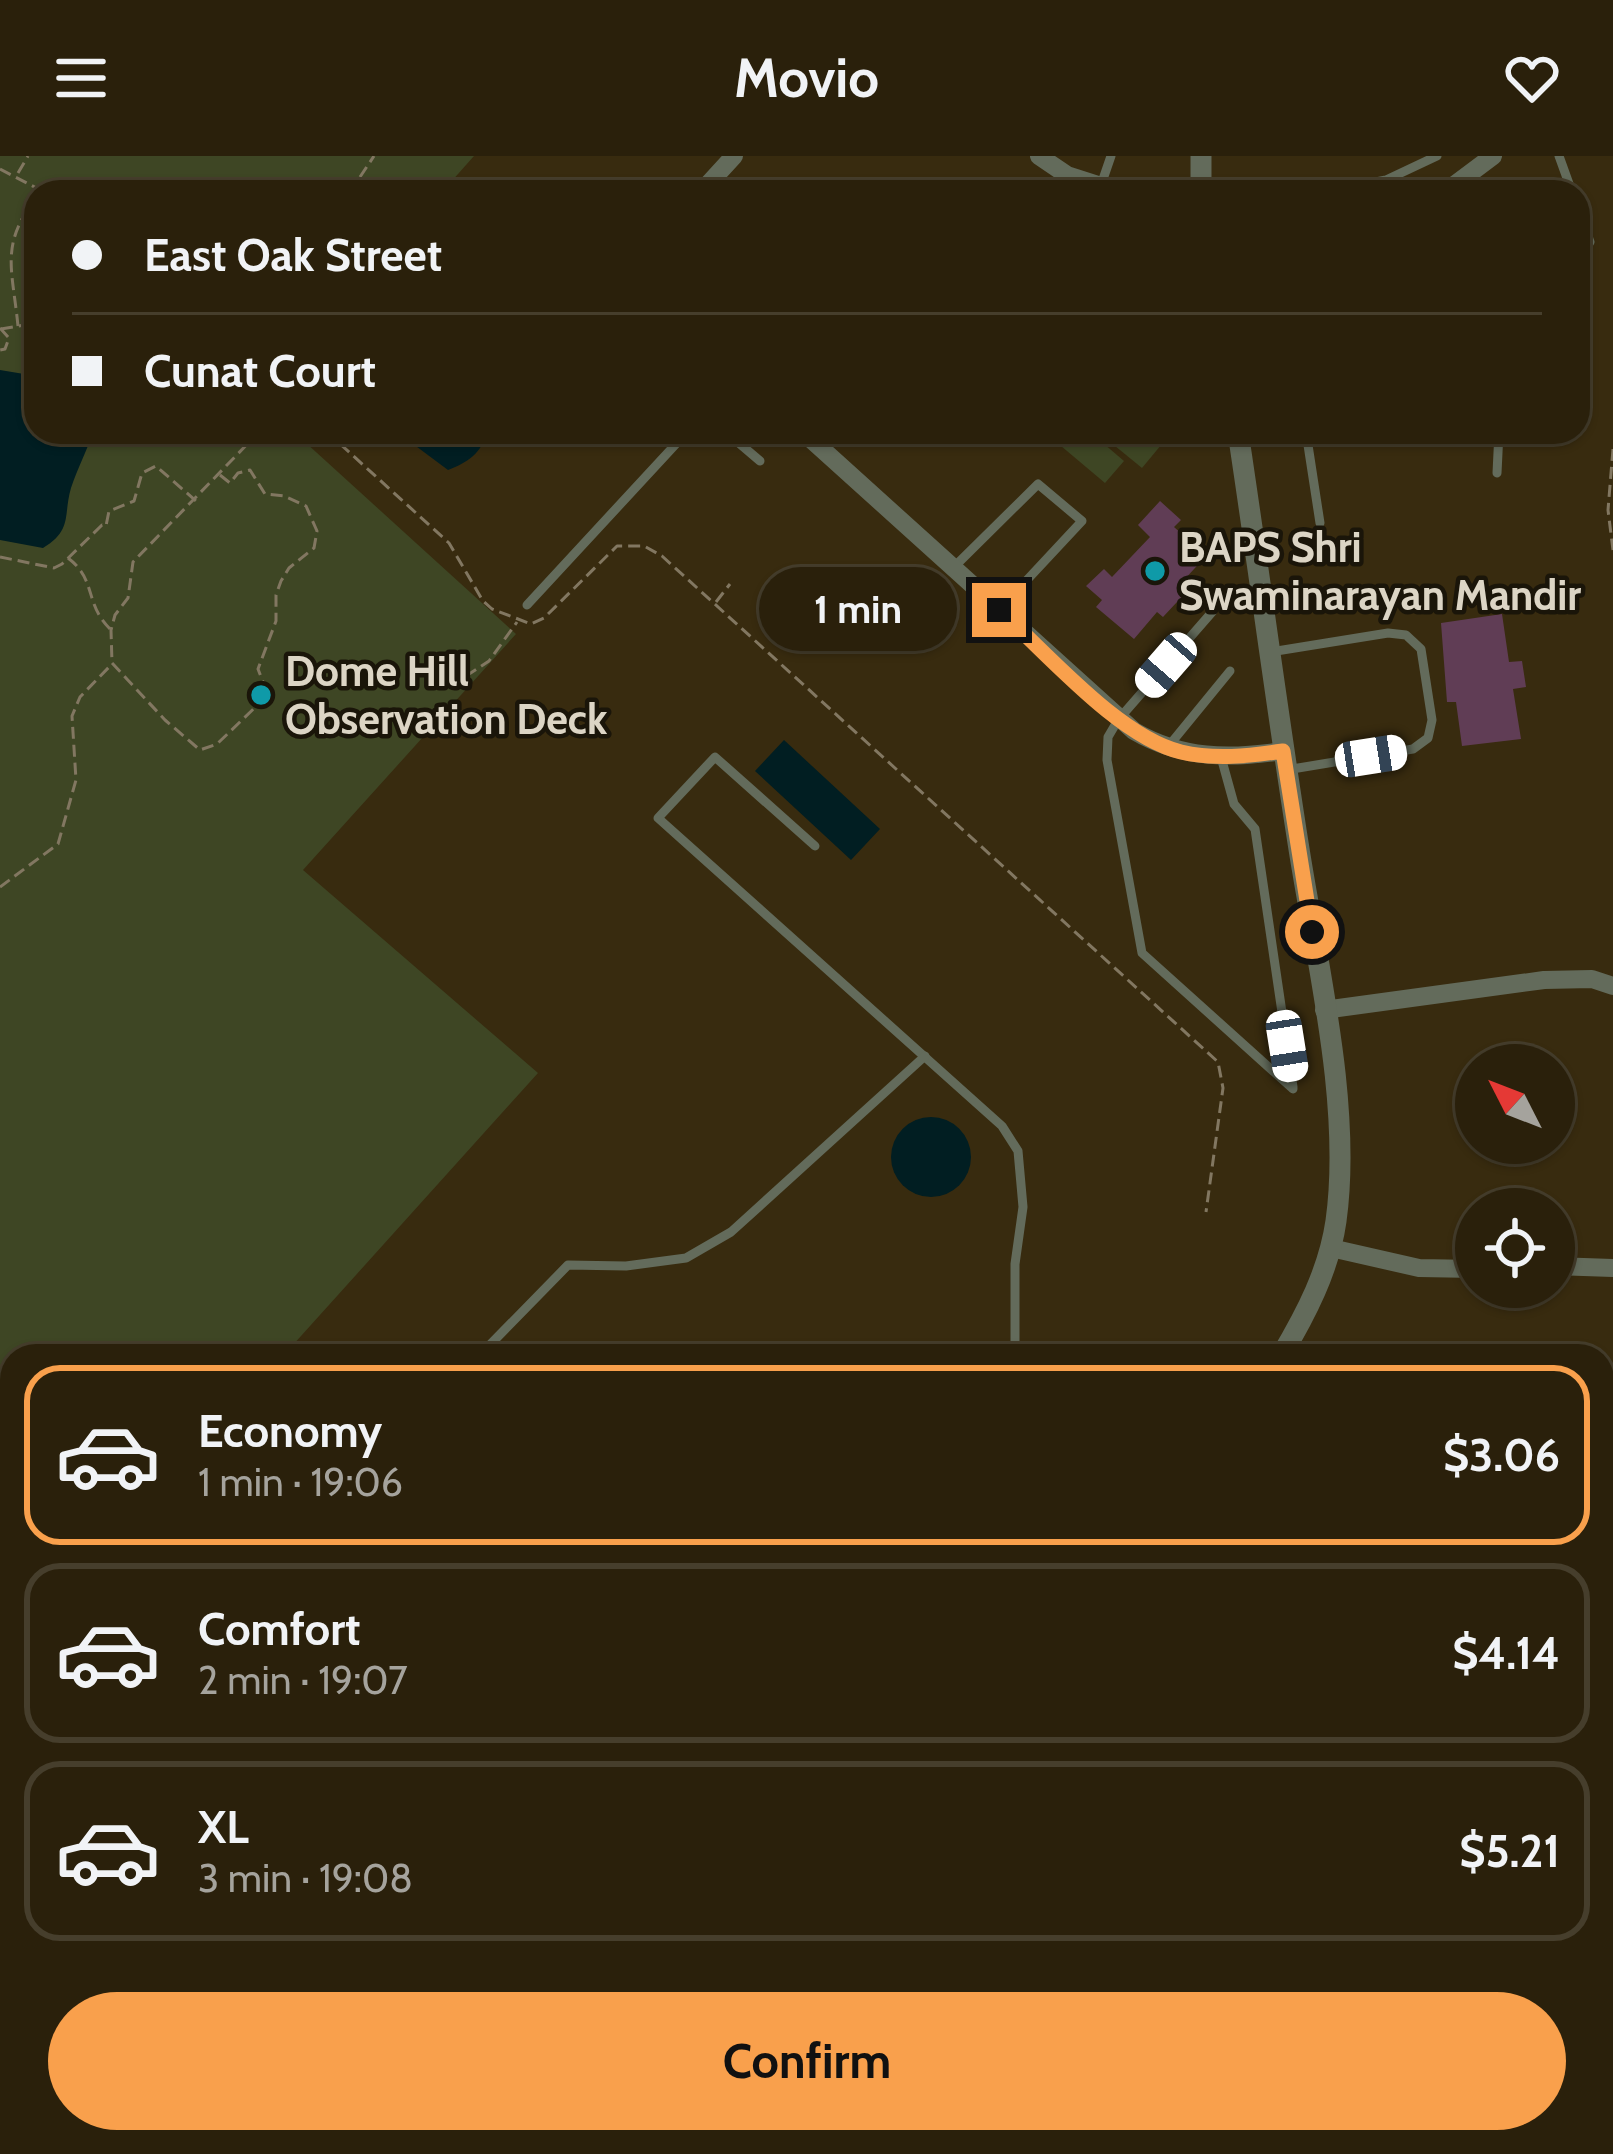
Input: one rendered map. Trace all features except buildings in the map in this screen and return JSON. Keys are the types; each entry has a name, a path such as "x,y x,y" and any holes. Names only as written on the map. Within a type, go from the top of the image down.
{"street":[{"path":"712,180 734,156"},
{"path":"1040,156 1079,180"},
{"path":"1461,180 1493,156"},
{"path":"816,444 1118,720 1167,748 1285,760"},
{"path":"1240,444 1340,1144 1330,1248 1314,1298 1289,1344"},
{"path":"1324,1010 1544,980 1592,979 1613,986"},
{"path":"1330,1248 1418,1268 1455,1269"},
{"path":"1575,1267 1613,1268"}],"lane":[{"path":"1386,180 1437,156"},
{"path":"527,605 676,444"},
{"path":"740,444 760,461"},
{"path":"1308,444 1320,523"},
{"path":"1497,473 1498,444"},
{"path":"953,568 1038,484 1082,521 999,610"},
{"path":"1213,611 1118,720 1108,737 1107,760 1142,953 1293,1089 1255,829 1234,804 1221,757"},
{"path":"1270,652 1388,633 1406,635 1420,649 1432,720 1428,738 1413,749 1285,760"},
{"path":"1167,748 1229,671"},
{"path":"814,846 715,757 658,818 1002,1126 1018,1151 1023,1207 1016,1264 1016,1344"},
{"path":"491,1344 568,1265 626,1266 686,1258 731,1232 926,1056"}],"path":[{"path":"17,175 28,156"},
{"path":"0,169 24,180"},
{"path":"18,326 6,238 12,221 24,209"},
{"path":"1,329 24,325"},
{"path":"0,350 9,338 1,329"},
{"path":"220,476 230,483 238,473 250,470 265,494 306,506 317,531 314,548 289,568 276,595 276,621 258,669 268,695 217,744 200,750 112,664 111,630 128,598 133,562 248,444"},
{"path":"340,444 449,542 482,601 518,620 531,624 544,618 617,546 631,544 662,556 1218,1062 1223,1088 1206,1212"},
{"path":"1613,449 1608,511 1613,550"},
{"path":"0,556 54,568 106,526 109,511 134,501 142,473 156,466 196,501"},
{"path":"67,557 82,568 91,606 111,630"},
{"path":"715,604 730,584"},
{"path":"466,676 489,661 518,620"},
{"path":"0,887 58,844 76,780 71,745 76,704 112,664"}],"green space":[{"path":"0,156 474,156 453,180 24,180 24,444 307,444 516,634 303,870 538,1073 294,1344 0,1344"},
{"path":"1059,444 1104,444 1124,461 1105,483"},
{"path":"1113,444 1162,444 1142,468"}],"water":[{"path":"0,370 24,374 24,444 88,444 59,535 43,548 0,540"},
{"path":"413,444 482,444 473,456 448,470"},
{"path":"784,740 880,829 851,860 755,771"},
{"path":"931,1117 959,1129 971,1157 959,1185 931,1197 903,1185 891,1157 903,1129"}],"place":[{"name":"BAPS Shri Swaminarayan Mandir","path":"1155,571"},
{"name":"Dome Hill Observation Deck","path":"261,695"}],"route":[{"path":"999,610 1118,720 1153,741 1180,752 1221,757 1283,751 1312,932"}]}
